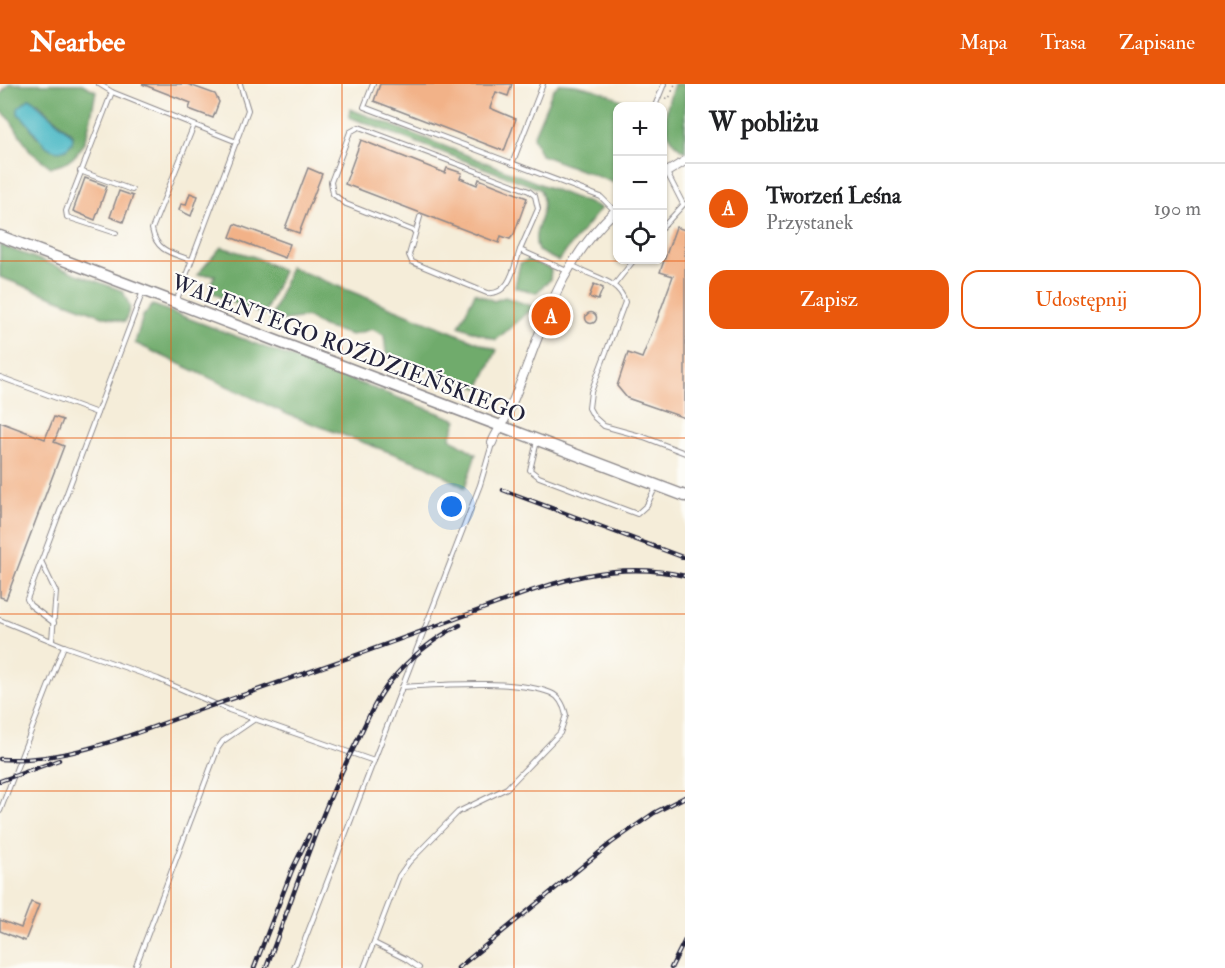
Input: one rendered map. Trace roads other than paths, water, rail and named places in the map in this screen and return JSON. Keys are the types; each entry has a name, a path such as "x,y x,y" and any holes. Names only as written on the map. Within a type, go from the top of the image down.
{"street":[{"path":"667,172 685,161"},
{"path":"492,443 544,316 568,267 615,210"},
{"name":"WALENTEGO ROŹDZIEŃSKIEGO","path":"0,236 685,496"}],"lane":[{"path":"99,84 112,92 237,142"},
{"path":"175,302 248,110 240,84"},
{"path":"373,84 364,107 601,197 613,207"},
{"path":"512,164 543,84"},
{"path":"657,102 664,84"},
{"path":"112,92 66,211 67,217 116,234"},
{"path":"190,260 162,249 154,242 152,229 194,125"},
{"path":"414,231 346,204 333,194 331,182 350,132 359,127 529,191 535,196 538,209 504,288 493,294 412,262 409,255 414,231 420,217"},
{"path":"80,171 132,190"},
{"path":"667,176 684,204 667,223"},
{"path":"520,250 615,284 622,290 625,302 591,392 589,408 594,417 604,426 644,437 685,453"},
{"path":"615,284 631,264"},
{"path":"54,623 30,605 27,599 143,290"},
{"path":"0,377 97,413"},
{"path":"538,440 530,470 539,477 583,494 637,514 647,505 656,485"},
{"path":"294,968 480,485 492,443"},
{"path":"41,562 56,592 52,640"},
{"path":"0,620 64,646 158,679 255,719 374,761"},
{"path":"0,811 64,646"},
{"path":"364,968 399,876 409,862 458,812 507,788 560,733 566,715 560,699 551,693 540,691 468,684 402,687"},
{"path":"135,968 218,748 223,741 255,719"},
{"path":"374,944 406,959 419,968"}],"water":[{"path":"30,98 73,136 72,143 66,149 58,151 51,149 18,114 18,108"}],"railway":[{"path":"503,490 685,558"},
{"path":"0,759 53,756 105,744 520,595 574,578 628,570 656,571 685,576"},
{"path":"266,968 328,803 374,707 397,673 413,657 460,625"},
{"path":"0,781 59,760"},
{"path":"458,968 611,843 654,813 685,797"},
{"path":"254,968 292,870 309,835"},
{"path":"671,968 685,940"}],"place":[{"name":"Tworzeń Leśna","path":"551,316"}]}
